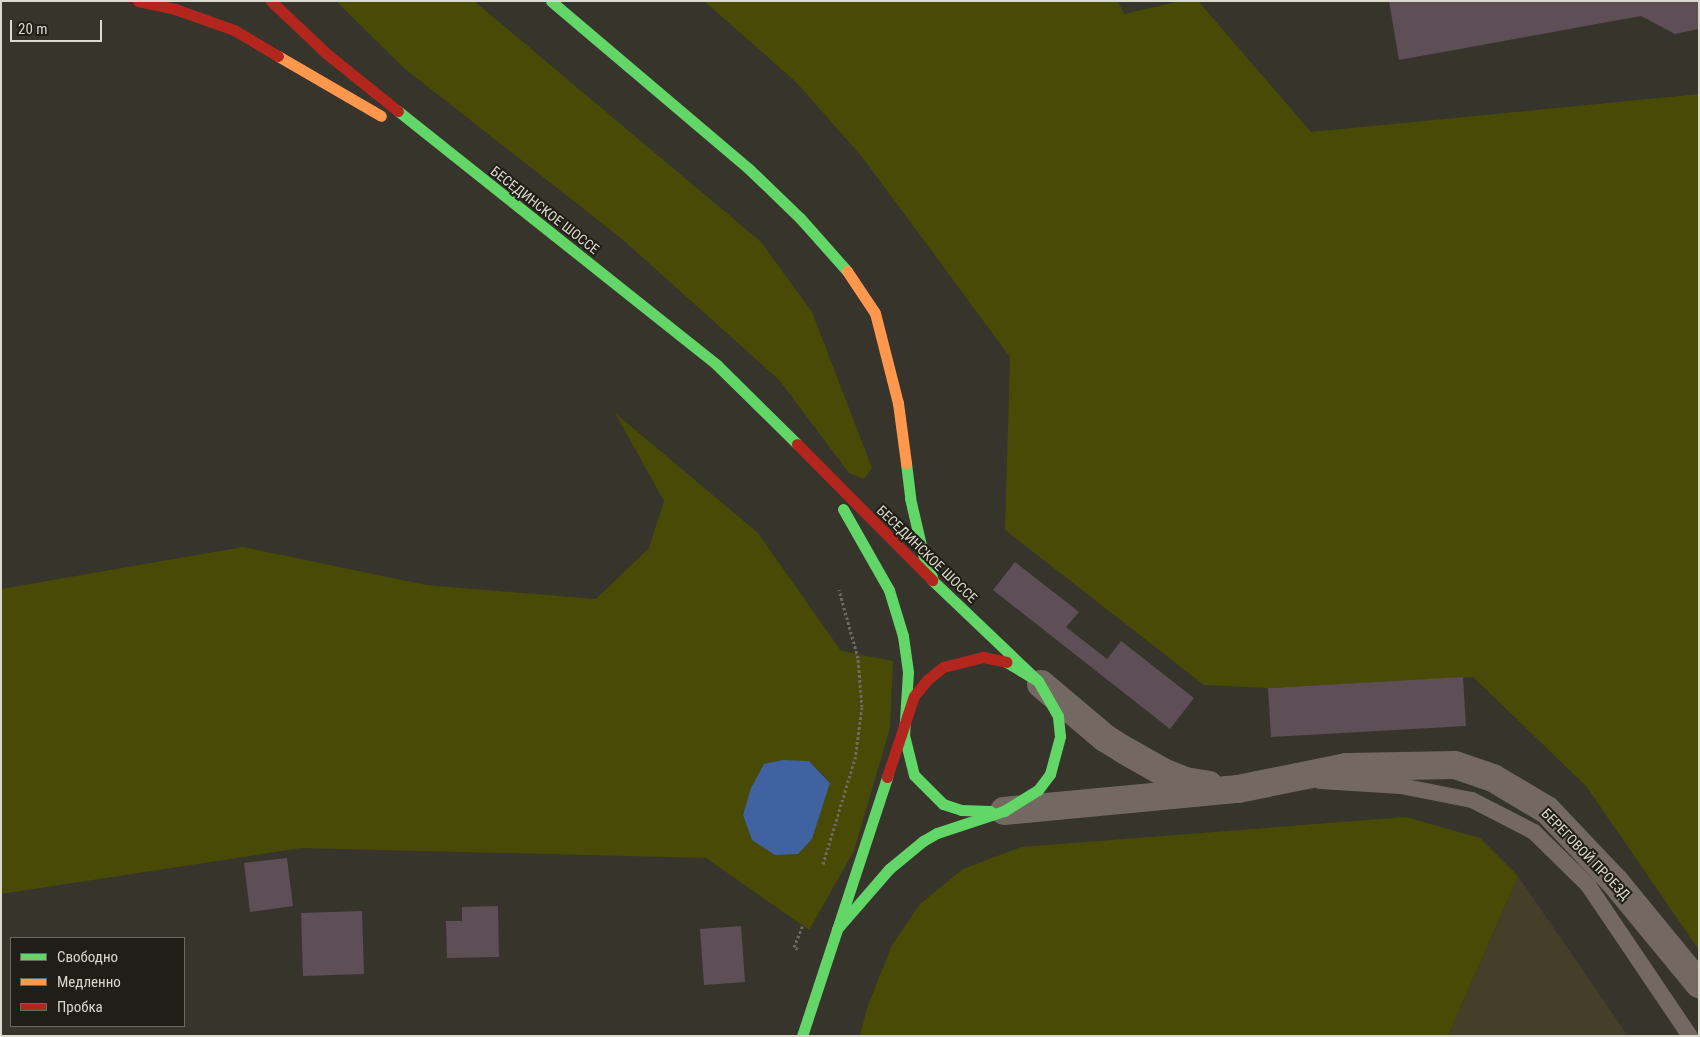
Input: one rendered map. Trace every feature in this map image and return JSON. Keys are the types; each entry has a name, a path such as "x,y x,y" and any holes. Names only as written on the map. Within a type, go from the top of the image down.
{"street":[{"path":"138,1 175,9 234,30 470,170"},
{"name":"БЕСЕДИНСКОЕ ШОССЕ","path":"271,1 327,54 470,170 717,365 761,406 798,446 936,585 1038,681"},
{"path":"551,1 748,168 794,212 838,258 875,313 898,403 912,507 924,558 936,585"},
{"name":"БЕСЕДИНСКОЕ ШОССЕ","path":"798,446 853,523 889,590 907,654 906,715"},
{"path":"802,1036 825,960 837,929 906,715 914,696 927,680 943,667 962,660 983,657 1003,660 1038,681 1105,738 1163,772 1185,782 1238,789"},
{"path":"837,929 889,869 919,844 937,833 1004,811 1038,790 1050,774 1058,756 1060,736 1058,716 1038,681"},
{"path":"906,715 904,735 906,756 914,775 927,792 943,804 961,810 1004,811 1238,789"},
{"name":"БЕРЕГОВОЙ ПРОЕЗД","path":"1238,789 1347,767 1455,765 1493,778 1547,810 1616,883 1699,984"}],"lane":[{"path":"1295,779 1401,786 1472,800 1534,832 1588,885 1690,1036"}],"path":[{"path":"821,870 855,759 862,707 856,650 839,590"},
{"path":"807,916 794,947 825,960"}],"shaded area":[{"path":"336,1 474,1 761,242 812,312 872,468 864,479 849,473 780,381 622,239 404,68"},
{"path":"704,1 1118,1 1124,14 1180,1 1198,1 1311,132 1699,94 1699,950 1586,786 1473,677 1268,688 1204,685 1005,530 1010,357 863,158 796,82"},
{"path":"615,413 758,533 841,651 893,661 890,728 854,851 809,930 706,858 301,848 1,894 1,589 243,547 426,585 596,599 649,548 664,501","holes":["809,761 830,782 812,839"]},
{"path":"1406,817 1480,838 1518,876 1448,1036 860,1036 867,1008 892,945 920,904 963,869 1021,847"},
{"path":"1518,876 1628,1036 1448,1036"}],"water":[{"path":"783,760 809,761 830,783 812,839 798,854 775,855 752,840 743,815 751,788 764,764"}],"building":[{"path":"1389,1 1699,1 1699,29 1675,34 1641,16 1399,60"},
{"path":"1015,562 1079,612 1066,627 1107,659 1121,641 1194,698 1170,729 993,590"},
{"path":"1463,677 1466,726 1271,737 1268,688"},
{"path":"287,858 293,906 250,912 244,863"},
{"path":"498,906 499,957 447,958 446,921 462,921 462,907"},
{"path":"362,911 364,974 303,976 301,913"},
{"path":"741,926 745,982 704,985 700,929"}],"traffic: fast":[{"path":"551,1 748,168 800,218 847,271"},
{"path":"398,111 717,365 797,444"},
{"path":"906,463 910,498 924,558 932,577"},
{"path":"843,509 889,590 903,636 908,672 904,735 914,775 943,804 961,810 990,811"},
{"path":"932,580 1038,681"},
{"path":"837,929 889,869 923,841 937,833 1004,811 1038,790 1050,774 1060,736 1058,716 1038,681 1006,662"},
{"path":"802,1036 887,777"}],"traffic: slow":[{"path":"278,56 381,116"},
{"path":"847,271 875,313 898,403 906,463"}],"traffic: jam":[{"path":"138,1 175,9 234,30 278,56"},
{"path":"271,1 327,54 398,111"},
{"path":"797,444 932,580"},
{"path":"887,777 914,696 927,680 943,667 983,657 1006,662"}]}
